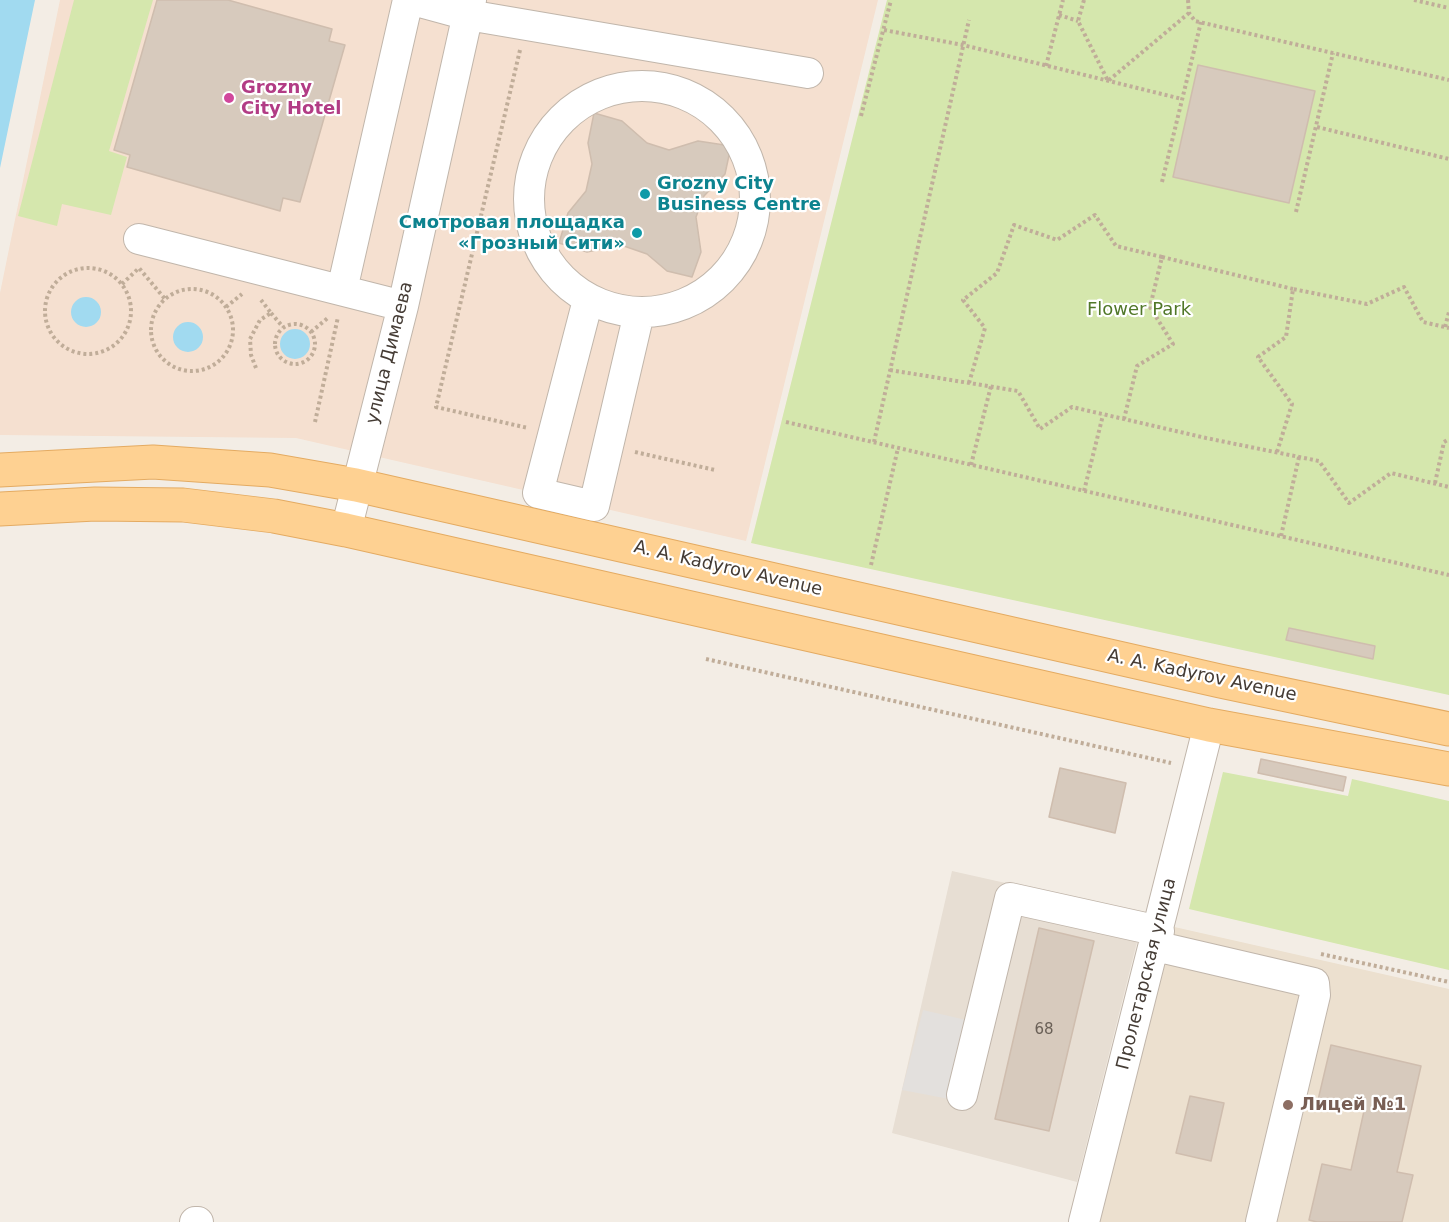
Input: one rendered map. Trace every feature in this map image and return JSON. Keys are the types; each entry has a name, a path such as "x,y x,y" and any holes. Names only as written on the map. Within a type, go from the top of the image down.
{"main road":[{"name":"A. A. Kadyrov Avenue","path":"0,470 153,462 270,470 356,485 1220,681 1449,729"},
{"path":"0,509 95,504 183,505 274,516 346,530 1209,725 1449,769"}],"street":[{"path":"342,290 408,0"},
{"path":"413,0 469,7 526,25 808,73"},
{"name":"улица Димаева","path":"346,530 403,306 469,7"},
{"path":"629,85 636,44"},
{"path":"708,105 718,58"},
{"path":"629,85 671,88 708,105 737,135 753,173 755,214 742,253 716,285 680,306 639,313 613,309 588,300 555,274 534,239 527,198 535,157 557,122 590,97 629,85"},
{"path":"139,239 403,306"},
{"path":"588,300 538,493 594,506 639,313"},
{"path":"560,531 566,500"},
{"name":"Пролетарская улица","path":"1084,1222 1209,725"},
{"path":"962,1095 1010,898 1314,983 1315,995 1261,1222"}],"path":[{"path":"861,116 891,0"},
{"path":"1046,66 1063,0"},
{"path":"1084,0 1078,21 1108,81"},
{"path":"1188,0 1189,13 1195,21 1449,80"},
{"path":"1414,0 1449,8"},
{"path":"1108,81 1189,13"},
{"path":"1059,15 1078,21"},
{"path":"874,442 969,20"},
{"path":"1162,183 1201,22"},
{"path":"526,25 436,406 553,434"},
{"path":"884,30 963,45 1182,99"},
{"path":"1296,212 1334,53"},
{"path":"1317,127 1449,159"},
{"path":"969,383 985,328 963,300 997,273 1014,225 1057,240 1095,215 1116,246 1293,289 1367,304 1404,287 1423,322 1447,328 1449,312"},
{"path":"1124,419 1137,366 1173,344 1150,307 1162,257"},
{"path":"90,267 105,270 122,284 131,303 131,318 126,332 116,344 104,351 89,354 75,352 63,346 53,337 47,324 46,304 53,285 63,276 76,269 90,267"},
{"path":"139,268 150,270"},
{"path":"122,284 139,268"},
{"path":"139,268 165,299"},
{"path":"226,307 250,287"},
{"path":"186,289 199,289 211,293 223,301 226,307 234,326 232,340 227,352 211,366 191,371 178,368 166,361 157,351 152,338 151,325 155,312 173,293 186,289"},
{"path":"1277,452 1292,404 1258,357 1286,337 1293,289"},
{"path":"257,295 283,327"},
{"path":"311,332 336,312 338,317 315,422"},
{"path":"256,368 251,355 250,339 260,320 271,313"},
{"path":"301,324 311,332 315,338 314,352 305,362 291,365 279,358 275,352 275,339 283,327 301,324"},
{"path":"890,370 1018,391 1040,429 1072,407 1319,460 1349,503 1391,472 1449,487"},
{"path":"971,465 991,386"},
{"path":"1084,491 1103,415"},
{"path":"786,422 1449,575"},
{"path":"1435,483 1444,442 1449,439"},
{"path":"608,446 715,470"},
{"path":"871,565 898,448"},
{"path":"1281,536 1299,456"},
{"path":"706,659 1198,769"}],"shaded area":[{"path":"60,0 878,0 746,541 296,438 0,435 0,293"},
{"path":"952,871 1144,914 1077,1182 892,1133"},
{"name":"Лицей №1","path":"1170,926 1449,989 1449,1222 1100,1222"},
{"path":"923,1010 988,1025 970,1103 902,1090"}],"green space":[{"path":"74,0 153,0 109,151 127,157 111,215 62,204 57,226 18,216"},
{"name":"Flower Park","path":"887,0 1449,0 1449,695 751,543"},
{"path":"1223,772 1348,796 1352,779 1449,801 1449,970 1189,909"}],"water":[{"path":"0,0 35,0 0,168"},
{"path":"86,297 97,301 101,312 97,323 86,327 75,323 71,312 75,301"},
{"path":"188,322 199,326 203,337 199,348 188,352 177,348 173,337 177,326"},
{"path":"295,329 306,333 310,344 306,355 295,359 284,355 280,344 284,333"}],"building":[{"name":"Grozny City Hotel","path":"157,0 228,0 332,29 329,41 345,45 300,202 283,198 280,211 127,167 130,155 114,150"},
{"path":"1198,65 1315,91 1289,203 1173,177"},
{"name":"Grozny City Business Centre","path":"594,113 622,121 647,143 669,150 698,141 731,146 725,174 704,196 696,217 701,252 692,277 667,271 647,254 621,245 587,252 559,243 568,213 586,191 592,164 588,143"},
{"path":"1289,628 1375,646 1373,659 1286,640"},
{"path":"1261,759 1346,777 1343,791 1258,773"},
{"path":"1060,768 1126,783 1115,833 1049,817"},
{"path":"1039,928 1094,941 1049,1131 995,1119"},
{"path":"1331,1045 1421,1066 1397,1172 1413,1175 1402,1222 1317,1222 1309,1220 1322,1164 1351,1170 1364,1111 1318,1100"},
{"path":"1190,1096 1224,1103 1211,1161 1176,1153"}],"place":[{"name":"Grozny City Hotel","path":"229,98"},
{"name":"Grozny City Business Centre","path":"645,194"},
{"name":"Смотровая площадка «Грозный Сити»","path":"637,233"},
{"name":"Лицей №1","path":"1288,1105"}]}
